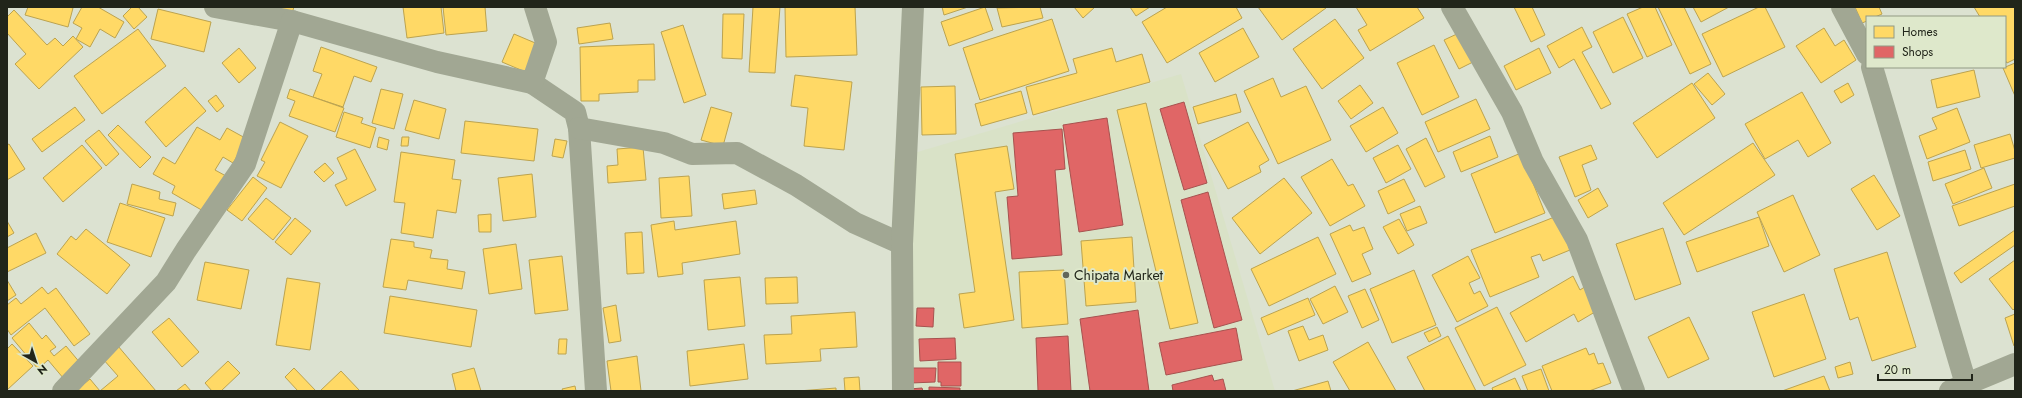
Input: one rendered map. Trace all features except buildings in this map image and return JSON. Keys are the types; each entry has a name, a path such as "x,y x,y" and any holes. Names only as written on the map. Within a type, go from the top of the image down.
{"street":[{"path":"215,7 292,21 437,62 532,83 575,112 579,128 596,391"},
{"path":"532,83 546,42 535,7"},
{"path":"904,391 902,244 913,7"},
{"path":"1452,7 1512,112 1533,162 1577,240 1634,391"},
{"path":"1842,7 1866,52"},
{"path":"63,391 166,282 245,164 292,21"},
{"path":"1872,68 1958,388 2015,364"},
{"path":"579,128 664,143 692,154 738,153 796,185 855,223 902,244"}],"shaded area":[{"name":"Chipata Market","path":"1181,74 1275,391 892,391 894,159"}],"place":[{"name":"Chipata Market","path":"1066,275"}]}
